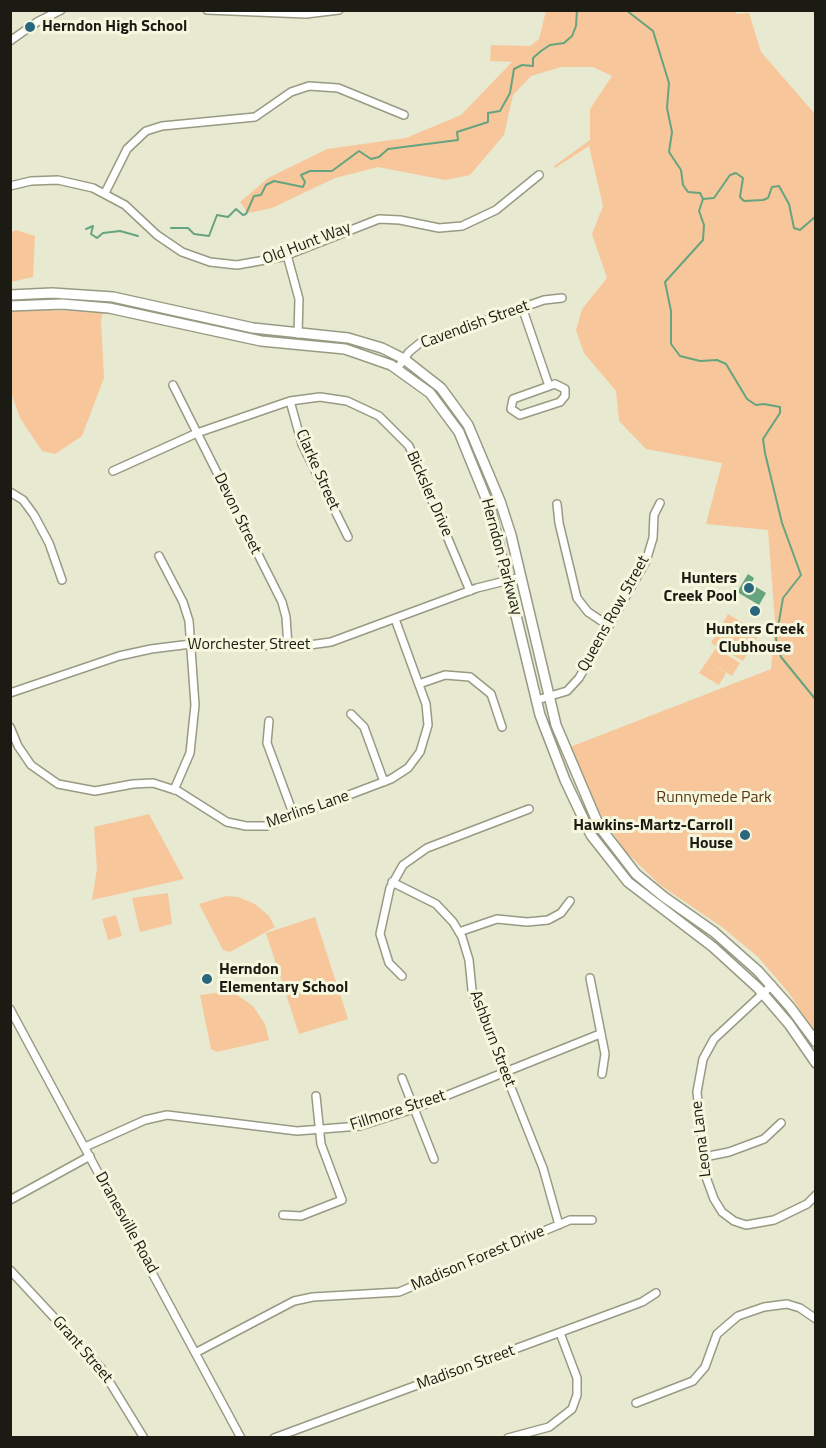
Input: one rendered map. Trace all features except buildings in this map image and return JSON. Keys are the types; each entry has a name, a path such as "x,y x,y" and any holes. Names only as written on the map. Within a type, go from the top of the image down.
{"main road":[{"name":"Herndon Parkway","path":"10,295 52,293 112,297 253,328 348,338 382,348 404,359 441,388 468,425 502,507 548,698 561,741 602,832 620,855 653,889 714,932 772,985 816,1042"},
{"name":"Herndon Parkway","path":"10,306 62,304 133,312 261,341 345,350 368,355 397,369 430,393 459,432 490,508 548,737 574,803 591,834 611,863 646,898 720,952 763,993 793,1029 816,1063"}],"street":[{"path":"10,40 42,19 61,10"},
{"path":"207,10 281,12 339,10"},
{"path":"105,193 127,149 146,131 162,126 255,117 291,92 309,86 338,88 404,115"},
{"name":"Old Hunt Way","path":"10,186 58,180 105,193 125,205 169,244 196,258 237,265 267,261 288,255 379,219 400,220 439,228 474,222 496,210 539,175"},
{"path":"288,255 299,299 298,334"},
{"name":"Cavendish Street","path":"397,369 420,343 544,300 562,298"},
{"path":"522,307 549,386"},
{"name":"Devon Street","path":"173,385 282,602 286,617 288,646"},
{"path":"549,386 562,386 566,393 563,399 520,415 511,409 513,399 549,386"},
{"name":"Bicksler Drive","path":"113,471 197,433 290,401 320,397 347,401 379,416 400,435 416,459 470,591"},
{"name":"Clarke Street","path":"290,401 302,444 348,537"},
{"path":"10,492 23,500 34,515 49,543 62,580"},
{"name":"Queens Row Street","path":"537,700 559,695 573,685 646,561 652,538 654,515 660,503"},
{"path":"557,504 559,523 577,598 588,612 609,626"},
{"path":"159,556 186,610 191,644 195,716 190,753 174,790"},
{"name":"Worchester Street","path":"10,693 128,654 191,644 288,646 331,642 470,591 520,577"},
{"name":"Merlins Lane","path":"10,727 18,746 31,765 58,784 95,791 144,783 174,790 219,818 236,825 267,826 384,782 408,768 424,744 428,714 395,619"},
{"path":"419,684 454,674 478,682 496,702 502,727"},
{"path":"351,714 363,727 384,782"},
{"path":"268,721 267,743 294,816"},
{"path":"402,976 389,963 380,934 392,882 403,865 418,852 529,809"},
{"name":"Ashburn Street","path":"392,882 436,904 459,932 469,960 472,990 543,1168 559,1225"},
{"path":"459,932 497,919 527,922 548,920 561,913 570,901"},
{"path":"590,978 605,1054 602,1074"},
{"name":"Leona Lane","path":"772,985 714,1039 703,1059 697,1092 706,1177 714,1199 722,1212 734,1221 746,1225 774,1220 807,1204 816,1195"},
{"name":"Dranesville Road","path":"10,1009 241,1437"},
{"name":"Fillmore Street","path":"85,1147 145,1120 167,1115 284,1130 318,1131 360,1125 413,1109 600,1034"},
{"path":"402,1078 434,1160"},
{"path":"283,1215 301,1216 342,1200 318,1131 316,1096"},
{"path":"704,1157 729,1152 765,1139 781,1123"},
{"path":"10,1200 90,1156"},
{"name":"Madison Forest Drive","path":"197,1352 294,1301 314,1297 386,1294 411,1288 559,1225 578,1219 592,1220"},
{"name":"Grant Street","path":"10,1270 101,1368 144,1437"},
{"name":"Madison Street","path":"274,1437 560,1333 642,1302 656,1293"},
{"path":"636,1403 693,1381 705,1367 717,1334 738,1316 764,1307 787,1304 806,1311 816,1318"},
{"path":"508,1437 549,1427 572,1409 577,1395 577,1378 560,1333"}],"green space":[{"name":"Runnymede Park","path":"736,10 736,14 749,13 761,52 815,114 815,1034 789,993 758,957 722,927 660,885 625,851 594,804 570,747 771,669 775,621 768,530 706,524 722,463 646,449 619,421 616,391 584,353 576,330 582,309 607,278 592,234 603,206 589,146 555,168 554,166 590,140 590,109 612,76 593,67 561,67 531,76 513,95 504,135 470,175 445,180 378,167 335,178 272,208 248,213 240,202 268,178 327,149 406,138 461,115 512,62 490,61 491,45 530,46 539,39 546,11"},
{"path":"16,230 35,236 33,277 11,282 11,232"},
{"path":"11,311 103,312 101,320 104,378 82,436 55,454 42,451 20,418 11,393"},
{"path":"728,614 760,633 743,661 711,643"},
{"path":"716,648 740,663 732,676 711,663 726,673 719,685 699,673"},
{"path":"149,814 184,879 92,900 97,869 94,827"},
{"path":"168,893 172,924 140,932 132,898"},
{"path":"226,896 238,897 255,904 269,916 275,927 230,952 223,950 199,904"},
{"path":"116,915 122,936 108,940 102,919"},
{"path":"315,917 348,1019 299,1034 266,933"},
{"path":"224,992 237,995 253,1006 265,1024 269,1040 217,1052 211,1049 200,995"}],"shaded area":[{"name":"Hunters Creek Pool","path":"748,574 754,578 751,584 766,593 759,605 737,592"}],"waterway":[{"path":"171,228 188,228 194,234 209,236 217,215 228,217 236,209 243,215 246,214 254,196 261,195 266,185 274,181 303,187 305,182 301,175 310,171 332,171 359,151 371,159 379,157 388,149 458,140 457,132 488,122 488,113 500,111 510,93 514,69 522,65 533,66 533,58 541,51 550,45 564,43 572,36 576,26 577,10"},
{"path":"626,10 653,31 669,83 667,108 672,132 669,152 681,170 683,185 688,192 700,193 703,199 699,211 704,225 703,240 665,282 671,311 671,344 680,356 700,361 717,360 726,364 747,399 756,405 780,407 780,413 763,439 782,523 801,575 783,598 776,639 781,657 816,700"},
{"path":"703,199 714,198 730,175 736,173 743,178 740,197 744,201 768,198 772,187 779,186 789,204 794,228 800,230 816,216"},
{"path":"86,229 93,226 91,234 97,238 103,233 120,231 138,236"}],"place":[{"name":"Herndon High School","path":"30,27"},
{"name":"Hunters Creek Pool","path":"749,588"},
{"name":"Hunters Creek Clubhouse","path":"755,611"},
{"name":"Hawkins-Martz-Carroll House","path":"745,835"},
{"name":"Herndon Elementary School","path":"207,979"}]}
